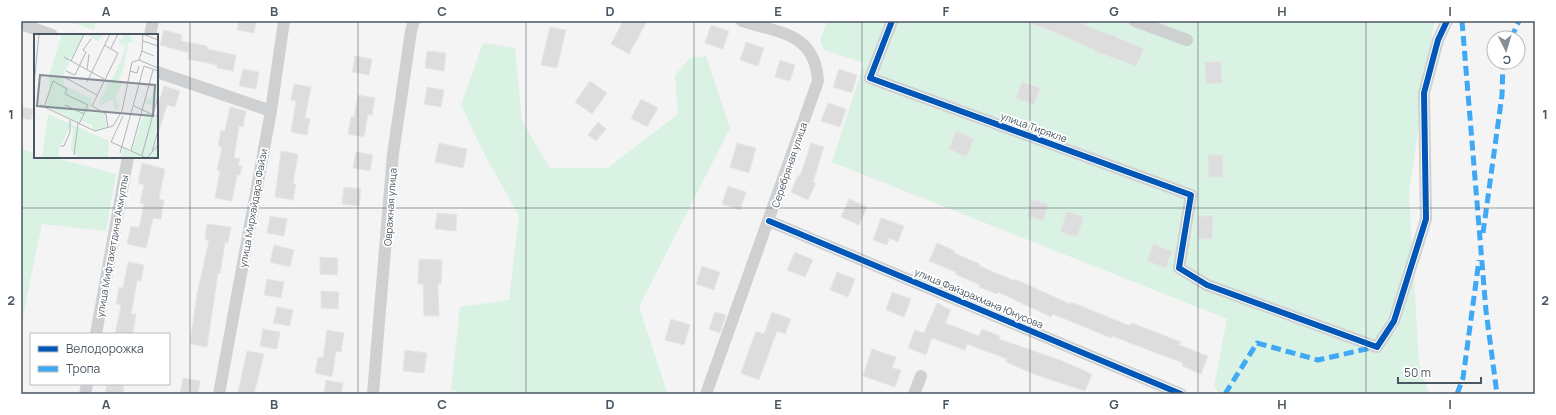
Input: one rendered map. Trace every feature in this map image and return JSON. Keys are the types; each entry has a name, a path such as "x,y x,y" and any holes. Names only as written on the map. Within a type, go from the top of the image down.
{"street":[{"path":"150,34 153,21"},
{"name":"улица Мирхайдара Файзи","path":"219,394 271,112 284,21"},
{"name":"Овражная улица","path":"373,394 393,154 411,31 414,21"},
{"name":"Серебряная улица","path":"706,394 818,81 817,68 806,46 796,38 742,21"},
{"name":"улица Тирякле","path":"892,21 870,78 1191,195 1179,268 1207,285 1377,346 1394,321 1426,219 1424,92 1438,40 1447,21"},
{"path":"1135,21 1186,40"},
{"path":"21,24 49,34"},
{"path":"158,72 271,112"},
{"name":"улица Мифтахетдина Акмуллы","path":"96,333 128,158"},
{"name":"улица Файзрахмана Юнусова","path":"769,221 1181,394"},
{"path":"914,394 921,376"}],"green space":[{"path":"67,21 96,21 94,30"},
{"path":"827,21 1434,21 1409,193 1419,363 1429,394 1220,394 1214,386 1227,319 832,162 864,63 824,50 820,40"},
{"path":"483,43 515,48 522,121 550,168 608,168 678,114 675,75 690,58 706,56 730,128 639,307 667,394 463,394 451,389 460,307 509,300 519,216 485,155 461,105"},
{"path":"21,149 34,153 34,158 56,158 116,174 106,231 42,224 21,326"}],"building":[{"path":"239,21 256,21 254,33 237,30"},
{"path":"623,21 647,21 629,54 611,44"},
{"path":"1025,21 1076,21 1101,32 1116,36 1144,49 1136,66 1094,51 1095,50 1057,33"},
{"path":"711,25 729,31 723,49 705,43"},
{"path":"550,27 566,30 557,68 541,65"},
{"path":"164,30 182,35 181,41 207,46 207,49 236,55 233,71 217,68 217,65 188,59 189,53 160,45"},
{"path":"746,42 764,48 758,66 740,60"},
{"path":"427,51 446,53 444,71 425,68"},
{"path":"355,56 372,59 369,75 352,72"},
{"path":"780,60 795,65 790,81 775,77"},
{"path":"1205,62 1221,62 1222,83 1206,84"},
{"path":"243,69 259,72 256,89 239,86"},
{"path":"839,69 857,75 852,93 833,87"},
{"path":"590,81 607,93 592,114 575,102"},
{"path":"1022,82 1040,88 1034,105 1016,98"},
{"path":"294,84 311,87 305,118 310,119 307,135 291,132 296,101 291,100"},
{"path":"164,86 180,91 175,107 167,105 159,131 158,130 158,105"},
{"path":"427,87 444,90 441,107 424,104"},
{"path":"358,95 375,98 372,115 368,114 364,137 348,134 351,117 354,117"},
{"path":"641,99 658,108 647,127 631,118"},
{"path":"828,103 846,109 840,127 821,121"},
{"path":"21,107 33,109 31,120 21,118"},
{"path":"230,107 246,111 243,127 239,126 234,158 240,159 238,165 242,166 240,175 237,175 232,201 215,198 220,171 217,170 222,147 218,147 221,130 225,131"},
{"path":"598,122 606,129 596,141 588,135"},
{"path":"956,131 974,139 966,157 949,149"},
{"path":"439,143 467,149 463,168 435,162"},
{"path":"737,143 756,148 749,173 730,167"},
{"path":"811,143 824,147 813,182 816,183 808,200 791,192 798,175 800,176"},
{"path":"281,151 298,154 293,184 296,184 293,200 275,197"},
{"path":"356,152 373,155 370,171 353,168"},
{"path":"1208,155 1223,155 1223,177 1208,177"},
{"path":"142,163 165,169 159,199 164,200 161,219 153,218 146,248 127,244 131,226 139,228 144,204 140,203 144,185 138,183"},
{"path":"728,186 746,192 740,210 722,204"},
{"path":"344,187 361,189 359,206 342,204"},
{"path":"849,199 867,207 859,225 841,217"},
{"path":"1033,199 1048,204 1043,221 1027,216"},
{"path":"1067,211 1084,217 1077,237 1060,232"},
{"path":"437,213 457,215 456,231 435,229"},
{"path":"270,216 287,219 284,236 267,233"},
{"path":"1198,216 1213,216 1212,239 1197,239"},
{"path":"881,218 904,226 898,242 889,238 887,245 873,240"},
{"path":"207,224 231,227 228,243 225,243 220,274 218,273 207,347 190,344 197,294 209,240 205,240"},
{"path":"937,243 955,251 954,253 980,264 979,266 1015,281 1015,279 1070,304 1071,302 1130,326 1132,323 1181,342 1179,345 1208,356 1201,374 1182,366 1183,363 1112,336 1111,338 1053,314 1051,317 998,292 997,294 979,287 980,285 955,274 956,272 929,261"},
{"path":"1153,244 1172,251 1166,268 1147,261"},
{"path":"274,245 294,250 290,267 270,262"},
{"path":"795,252 813,260 805,277 787,270"},
{"path":"320,257 338,258 337,275 320,274"},
{"path":"419,259 442,260 441,284 438,284 439,316 424,316 423,284 418,284"},
{"path":"128,262 144,265 141,281 137,281 131,314 136,314 133,333 115,333 121,305 116,304 119,287 123,288"},
{"path":"702,266 720,272 714,290 696,284"},
{"path":"837,272 855,279 848,297 830,290"},
{"path":"267,279 284,282 281,298 264,295"},
{"path":"321,291 339,292 338,309 321,308"},
{"path":"892,292 911,299 904,317 886,310"},
{"path":"937,303 951,310 945,323 979,336 982,329 1000,336 999,339 1060,360 1092,374 1085,391 1036,375 1006,362 1007,359 967,344 965,350 932,338 926,355 908,348 915,330 924,333"},
{"path":"277,307 293,310 290,326 273,323"},
{"path":"715,312 726,315 720,333 709,329"},
{"path":"772,312 791,319 785,334 777,331 759,380 741,373 756,331 764,334"},
{"path":"671,319 690,325 684,345 665,340"},
{"path":"263,329 280,332 277,349 260,346"},
{"path":"327,330 344,333 341,352 336,351 332,377 315,373 318,357 323,358"},
{"path":"872,349 896,357 892,368 901,370 895,387 863,376"},
{"path":"405,350 427,353 424,373 403,371"},
{"path":"247,351 264,354 254,394 238,392"},
{"path":"183,378 200,381 198,394 180,394"},
{"path":"326,380 343,383 341,394 324,394"},
{"path":"107,385 124,385 123,394 105,394"}],"marked path":[{"path":"1462,21 1486,311 1497,394"},
{"path":"1515,30 1519,21"},
{"path":"1483,233 1502,95 1503,70"},
{"path":"1457,394 1463,378 1479,260"},
{"path":"1225,394 1257,343 1318,360 1375,347"}],"cycle path":[{"path":"892,21 870,78 1191,195 1179,268 1207,285 1377,347 1394,321 1426,219 1424,93 1438,40 1447,21"},
{"path":"769,221 1181,394"}]}
